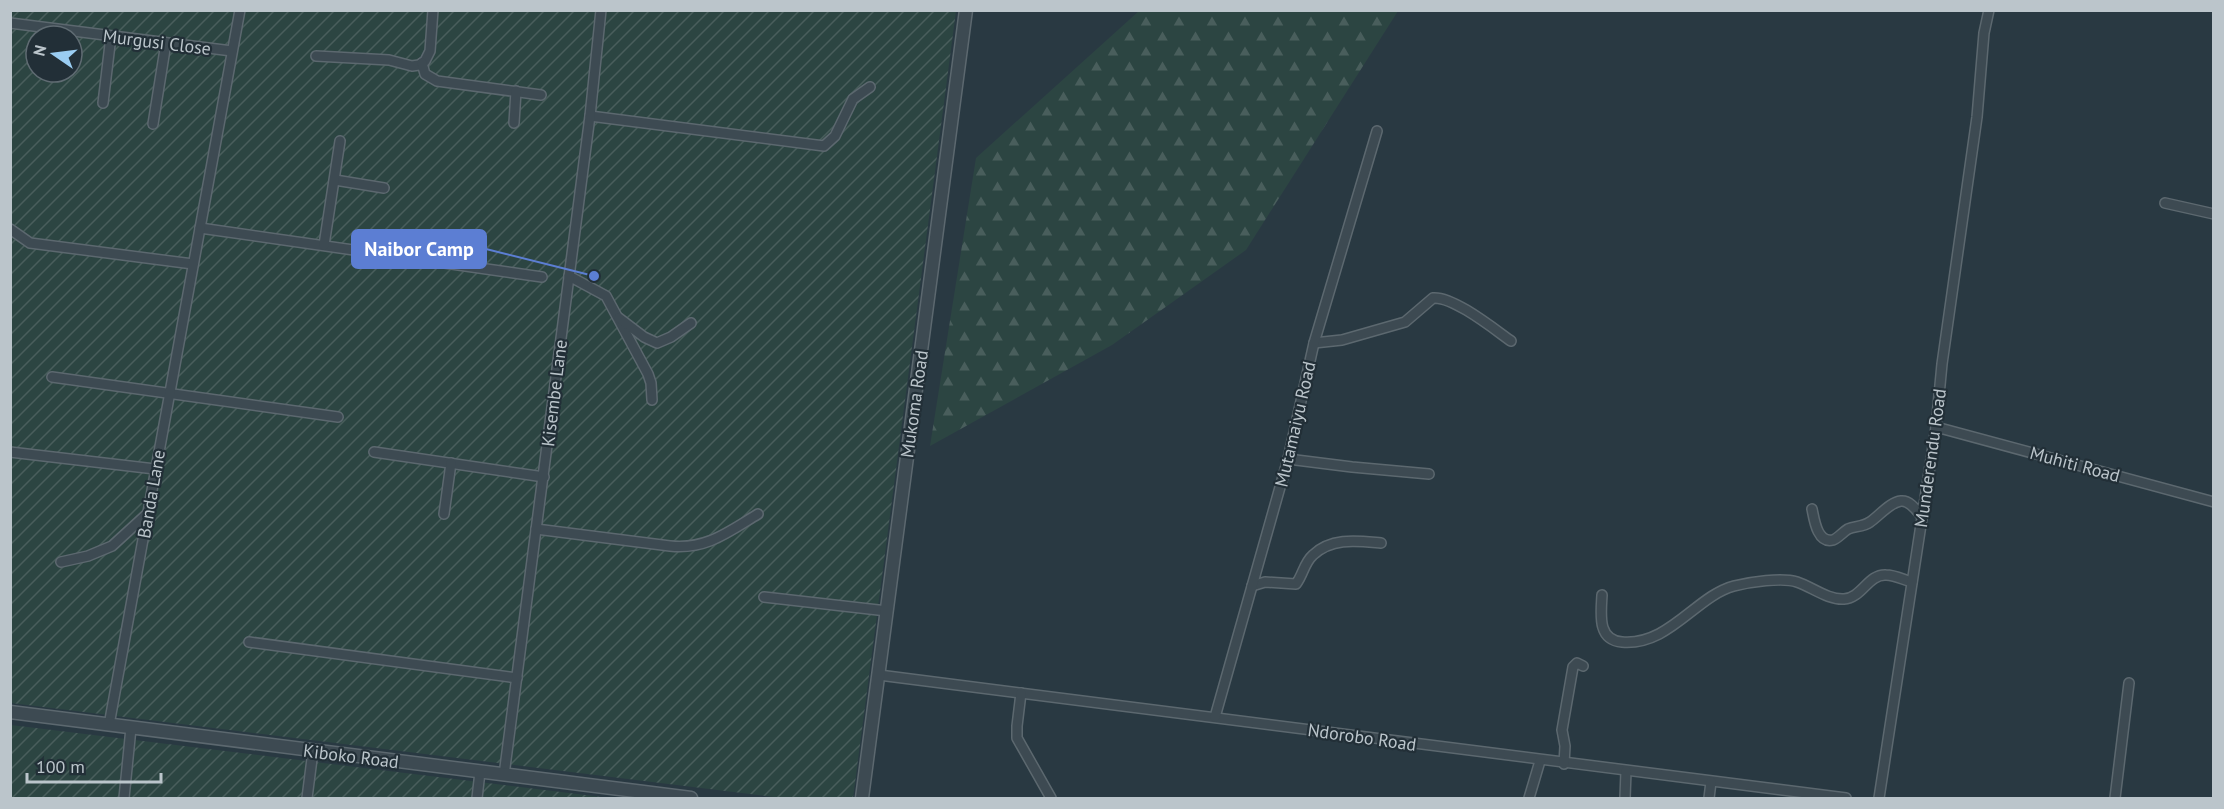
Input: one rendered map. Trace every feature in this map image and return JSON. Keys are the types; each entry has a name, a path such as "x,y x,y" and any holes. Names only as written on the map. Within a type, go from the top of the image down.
{"street":[{"name":"Banda Lane","path":"109,725 240,10"},
{"path":"316,56 389,60 412,66 422,63 430,51 433,10"},
{"name":"Kisembe Lane","path":"504,776 590,117 601,10"},
{"name":"Mukoma Road","path":"862,798 966,10"},
{"name":"Munderendu Road","path":"1879,798 1936,427 1942,364 1977,117 1984,33 1989,10"},
{"name":"Murgusi Close","path":"10,23 232,51"},
{"path":"103,103 111,36"},
{"path":"153,124 166,43"},
{"path":"422,63 425,74 437,81 541,95"},
{"path":"590,117 824,146 835,136 852,99 870,87"},
{"path":"514,123 516,91"},
{"name":"Mutamaiyu Road","path":"1215,717 1288,459 1314,343 1377,131"},
{"path":"324,245 340,141"},
{"path":"335,180 384,188"},
{"path":"2165,203 2214,214"},
{"path":"200,228 542,277"},
{"path":"10,229 30,243 193,264"},
{"path":"569,276 603,293 648,374 652,400"},
{"path":"1314,343 1342,340 1405,322 1433,298 1446,300 1511,341"},
{"path":"617,316 644,337 657,343 671,337 691,323"},
{"path":"52,377 338,417"},
{"name":"Muhiti Road","path":"1936,427 2214,502"},
{"path":"10,452 155,469"},
{"path":"374,452 544,477"},
{"path":"1288,459 1429,474"},
{"path":"444,514 452,463"},
{"path":"1812,508 1821,537 1828,540 1833,540 1848,530 1869,523 1898,501 1909,503 1922,517"},
{"path":"61,562 88,556 112,546 147,514"},
{"path":"536,529 693,547 707,544 758,514"},
{"path":"1252,586 1265,582 1296,584 1312,555 1328,546 1342,542 1382,543"},
{"path":"1602,595 1600,621 1602,629 1613,640 1629,642 1650,638 1685,618 1717,591 1744,584 1791,580 1829,596 1843,599 1857,594 1879,575 1888,574 1912,582"},
{"path":"764,597 886,611"},
{"path":"249,642 517,678"},
{"path":"1564,764 1565,746 1562,730 1573,667 1577,663 1583,666"},
{"name":"Ndorobo Road","path":"879,675 1540,761 1846,798"},
{"path":"2115,798 2129,683"},
{"path":"1021,693 1017,738 1051,798"},
{"name":"Kiboko Road","path":"10,712 692,798"},
{"path":"124,798 131,728"},
{"path":"306,798 313,751"},
{"path":"1530,798 1540,761"},
{"path":"1625,798 1626,771"},
{"path":"477,798 480,772"},
{"path":"1709,798 1711,782"},
{"path":"1781,789 1793,798"}],"green space":[{"path":"11,11 956,11 853,798 782,798 11,703"},
{"path":"1139,11 1398,11 1246,250 1112,345 930,446 976,158"},
{"path":"11,725 610,798 11,798"}],"place":[{"name":"Naibor Camp","path":"594,276"}]}
